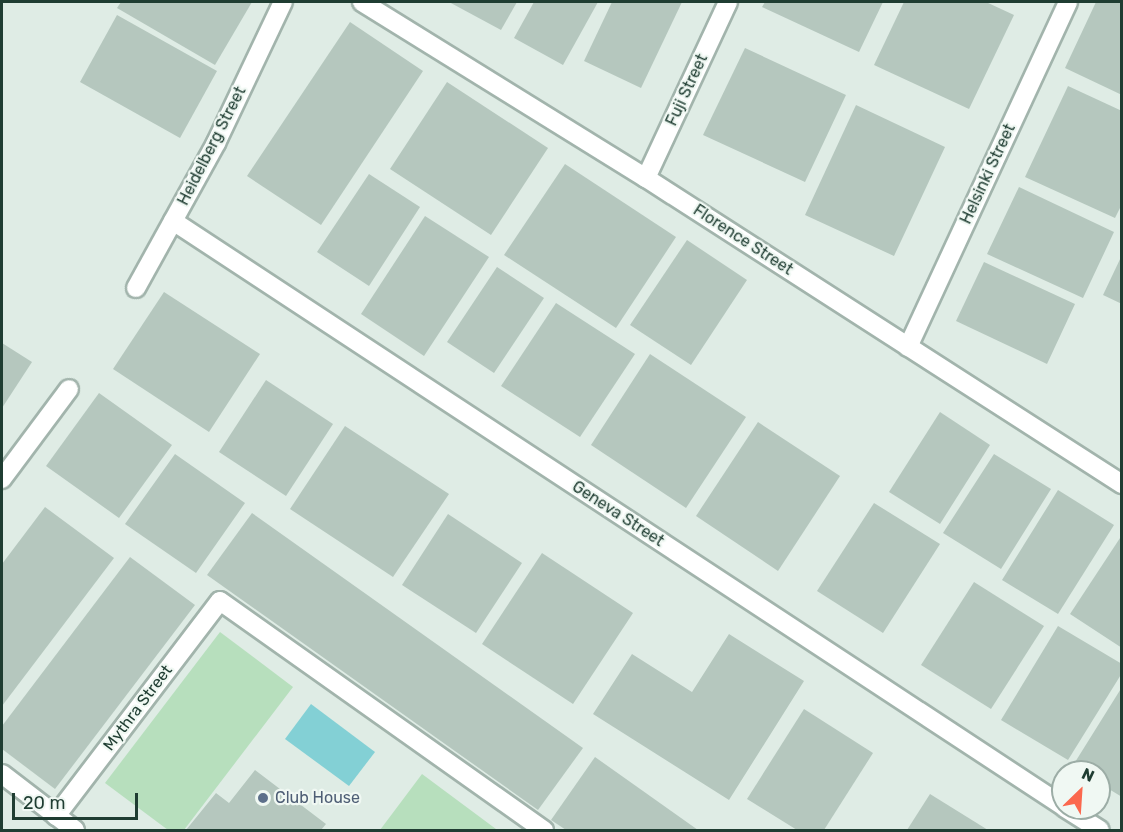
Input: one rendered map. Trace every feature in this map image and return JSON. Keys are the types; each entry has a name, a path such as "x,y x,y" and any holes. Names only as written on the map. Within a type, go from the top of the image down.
{"street":[{"name":"Heidelberg Street","path":"136,288 216,143 283,2"},
{"name":"Florence Street","path":"362,2 646,178 1122,484"},
{"name":"Fuji Street","path":"646,178 728,2"},
{"name":"Helsinki Street","path":"908,347 1068,2"},
{"name":"Geneva Street","path":"173,221 1051,798"},
{"path":"2,478 69,389"},
{"name":"Mythra Street","path":"56,816 220,601 544,831"},
{"path":"2,774 75,831"},
{"name":"Geneva Street","path":"1084,820 1100,831"}],"green space":[{"path":"220,632 293,687 184,830 168,830 105,783"},
{"path":"422,774 496,829 380,830"}],"water":[{"path":"311,704 375,752 349,786 285,739"}],"building":[{"path":"121,2 252,2 215,65 117,8"},
{"path":"449,2 517,2 501,30"},
{"path":"534,2 598,2 563,65 514,38"},
{"path":"612,2 682,2 641,88 584,61"},
{"path":"765,2 883,2 859,52 762,7"},
{"path":"904,2 986,2 1014,15 969,109 874,65"},
{"path":"1096,2 1122,2 1122,95 1065,68"},
{"path":"117,15 217,71 180,138 80,82"},
{"path":"350,22 423,71 321,225 247,176"},
{"path":"745,48 846,95 805,182 703,135"},
{"path":"447,82 548,148 491,235 390,169"},
{"path":"1068,86 1122,111 1122,204 1115,218 1025,177"},
{"path":"856,105 945,147 894,256 805,215"},
{"path":"565,164 676,237 616,328 504,255"},
{"path":"369,174 420,207 369,286 317,252"},
{"path":"1019,187 1114,232 1083,298 987,254"},
{"path":"425,216 489,257 424,356 361,314"},
{"path":"687,240 747,280 691,365 630,325"},
{"path":"1122,255 1122,304 1103,295"},
{"path":"984,262 1075,304 1047,364 956,321"},
{"path":"497,267 544,298 494,373 447,342"},
{"path":"164,292 260,354 209,432 113,369"},
{"path":"556,303 635,354 580,437 501,386"},
{"path":"2,343 32,362 2,408"},
{"path":"650,354 746,417 686,508 591,445"},
{"path":"266,380 333,424 286,496 219,452"},
{"path":"99,393 172,445 119,518 46,466"},
{"path":"940,412 990,445 940,524 889,492"},
{"path":"758,422 840,476 778,571 696,516"},
{"path":"345,426 449,494 393,577 290,509"},
{"path":"175,454 245,503 196,573 125,524"},
{"path":"994,454 1051,489 1001,569 943,533"},
{"path":"1058,490 1114,525 1058,614 1002,580"},
{"path":"874,503 940,544 883,633 817,591"},
{"path":"45,507 114,558 2,706 2,564"},
{"path":"252,513 583,748 538,810 207,575"},
{"path":"448,514 522,563 476,633 402,585"},
{"path":"1122,535 1122,648 1070,614"},
{"path":"542,553 633,613 573,704 482,644"},
{"path":"130,557 195,605 55,789 2,749 2,726"},
{"path":"974,582 1044,626 991,709 921,665"},
{"path":"1058,626 1122,664 1122,673 1068,760 1001,720"},
{"path":"729,634 804,681 729,800 593,714 632,654 692,692"},
{"path":"1122,687 1122,797 1111,790 1111,760 1076,760"},
{"path":"804,709 873,753 824,830 797,830 747,799"},
{"path":"595,757 698,830 566,830 551,820"},
{"name":"Club House","path":"255,770 326,824 321,830 186,830 216,793 229,803"},
{"path":"930,794 988,830 907,830"}],"place":[{"name":"Club House","path":"263,798"}]}
